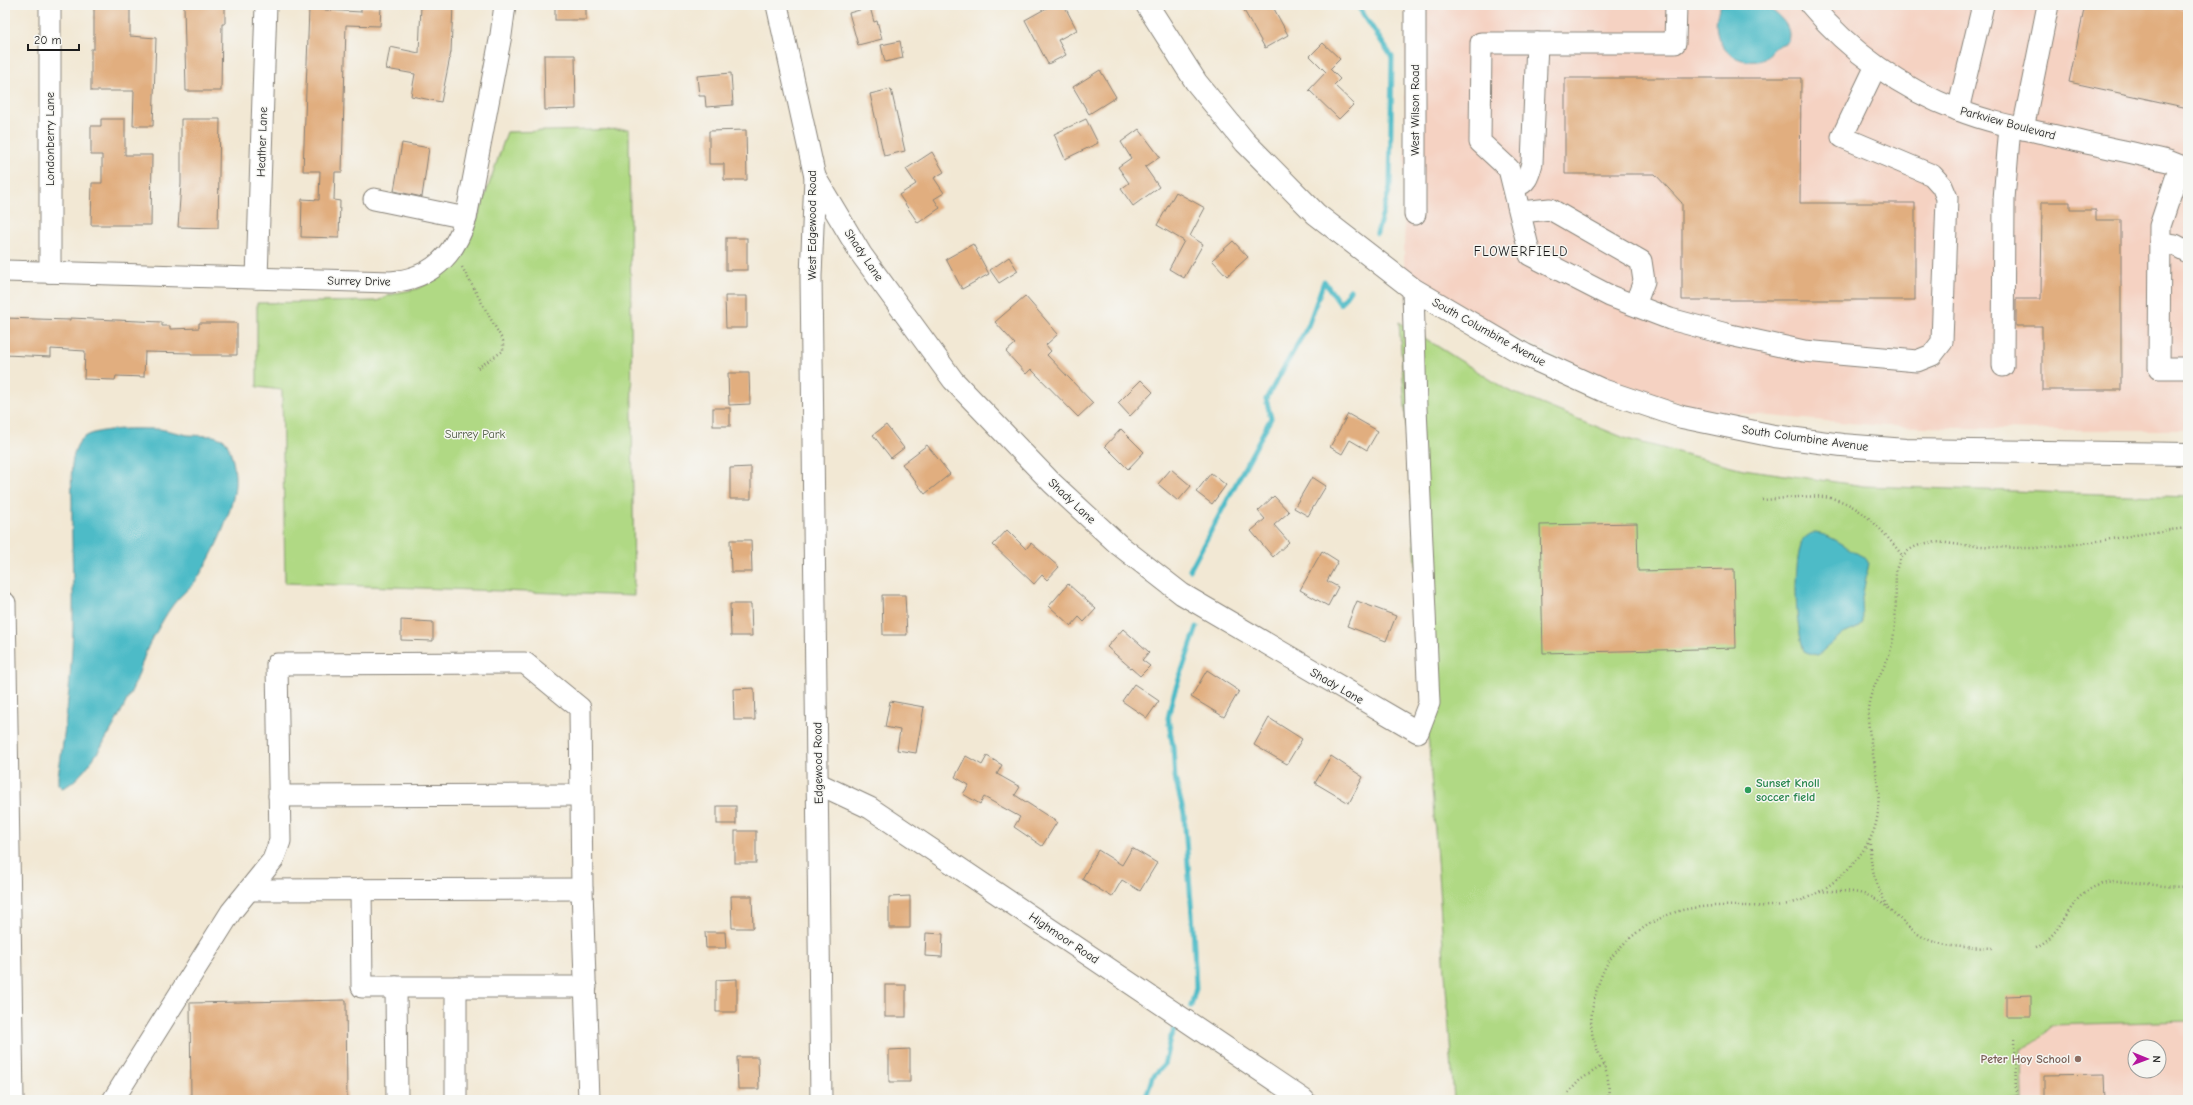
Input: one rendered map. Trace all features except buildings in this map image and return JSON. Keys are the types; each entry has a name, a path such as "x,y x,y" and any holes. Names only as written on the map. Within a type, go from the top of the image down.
{"main road":[{"name":"South Columbine Avenue","path":"1147,5 1196,82 1245,142 1316,214 1413,289 1532,358 1602,390 1697,420 1774,436 1842,445 1906,450 2188,454"}],"street":[{"name":"Londonberry Lane","path":"50,5 50,272"},
{"name":"Heather Lane","path":"257,278 266,5"},
{"name":"Surrey Drive","path":"5,271 403,281 430,270 452,251 462,232 466,218 505,5"},
{"name":"West Edgewood Road","path":"777,5 815,177 812,276 814,425"},
{"name":"West Wilson Road","path":"1415,5 1415,214"},
{"path":"1676,5 1675,43 1480,43 1480,142 1509,169 1530,255 1610,296 1670,319 1730,335 1804,351 1917,361 1932,355 1942,342 1947,198 1942,186 1932,175 1842,138 1876,66"},
{"name":"Parkview Boulevard","path":"1811,5 1831,29 1876,66 1905,85 1958,110 2016,127 2168,161 2184,167"},
{"path":"1958,110 1983,5"},
{"path":"2003,366 2004,199 2016,127 2048,5"},
{"path":"1514,186 1519,186 1528,178 1532,163 1537,43"},
{"path":"2184,167 2160,226 2159,368 2188,368"},
{"name":"Shady Lane","path":"815,177 861,254 952,380 1052,483 1114,540 1182,594 1418,732 1429,703 1416,408 1413,289"},
{"path":"374,199 466,218"},
{"path":"1520,212 1550,208 1641,261 1644,281 1635,305"},
{"path":"2160,243 2175,244 2188,252"},
{"name":"Edgewood Road","path":"814,425 821,1100"},
{"path":"5,603 9,1034 13,1100"},
{"path":"112,1100 231,912 273,860 277,850 280,841 277,664 525,663 580,708 582,889 589,1100"},
{"name":"Highmoor Road","path":"818,784 870,808 1304,1100"},
{"path":"279,796 581,795"},
{"path":"361,889 362,987 586,987"},
{"path":"249,890 582,889"},
{"path":"396,987 397,1100"},
{"path":"456,987 456,1100"}],"path":[{"path":"452,251 503,341 503,351 476,369"},
{"path":"1762,500 1823,497 1838,500 1868,517 1882,530 1902,555"},
{"path":"1888,908 1879,891 1870,856 1870,840 1876,818 1878,776 1868,711 1870,698 1893,643 1896,572 1897,563 1902,555 1914,546 1925,543 1992,547 2064,546 2157,531 2188,528"},
{"path":"1819,892 1836,880 1850,866 1870,840"},
{"path":"2036,947 2048,940 2078,899 2103,885 2124,881 2166,887 2188,886"},
{"path":"1608,1100 1609,1084 1593,1041 1592,1012 1602,975 1610,959 1636,934 1657,921 1692,908 1776,906 1819,892 1835,890 1866,895 1878,900 1922,936 1936,942 1949,946 1995,948"},
{"path":"2015,1039 2016,1100"},
{"path":"1568,1093 1580,1080 1603,1065"}],"shaded area":[{"path":"1406,5 2188,5 2188,430 2041,430 1885,426 1700,410 1602,377 1511,335 1404,270"},
{"name":"Peter Hoy School","path":"2188,1021 2188,1100 2022,1100 2021,1048 2029,1046 2045,1034 2050,1025"}],"green space":[{"name":"Surrey Park","path":"629,129 634,596 285,583 282,390 257,387 257,303 377,301 399,292 416,289 425,285 434,280 455,261 471,237 507,132"},
{"path":"1399,322 1507,390 1627,439 1743,469 1864,486 2188,497 2188,1021 2050,1025 2038,1040 2021,1048 2022,1100 1454,1100"}],"water":[{"path":"1721,5 1767,5 1786,25 1789,35 1788,41 1775,48 1764,59 1758,61 1746,61 1736,58 1722,45 1718,36 1716,26 1717,16"},
{"path":"117,429 160,429 188,435 214,436 225,440 233,460 235,476 234,491 230,508 215,548 205,567 197,579 171,608 151,641 131,692 105,741 83,772 72,782 62,788 58,784 58,776 68,702 73,628 71,480 74,455 80,441 86,436 95,433"},
{"path":"1812,533 1833,539 1866,558 1869,563 1862,598 1863,622 1860,627 1841,635 1818,655 1804,651 1801,640 1796,598 1798,555 1804,539"}],"waterway":[{"path":"1357,5 1392,57 1390,188 1377,233"},
{"path":"1190,570 1271,418 1266,399 1308,326 1324,281 1340,304 1350,290"},
{"path":"1191,1006 1196,988 1193,927 1184,814 1175,778 1173,747 1168,718 1173,696 1197,627"},
{"path":"1145,1100 1152,1078 1164,1065 1170,1039 1175,1029"}],"place":[{"name":"Sunset Knoll soccer field","path":"1748,790"},
{"name":"Peter Hoy School","path":"2078,1059"}],"district":[{"name":"FLOWERFIELD","path":"1521,251"}]}
